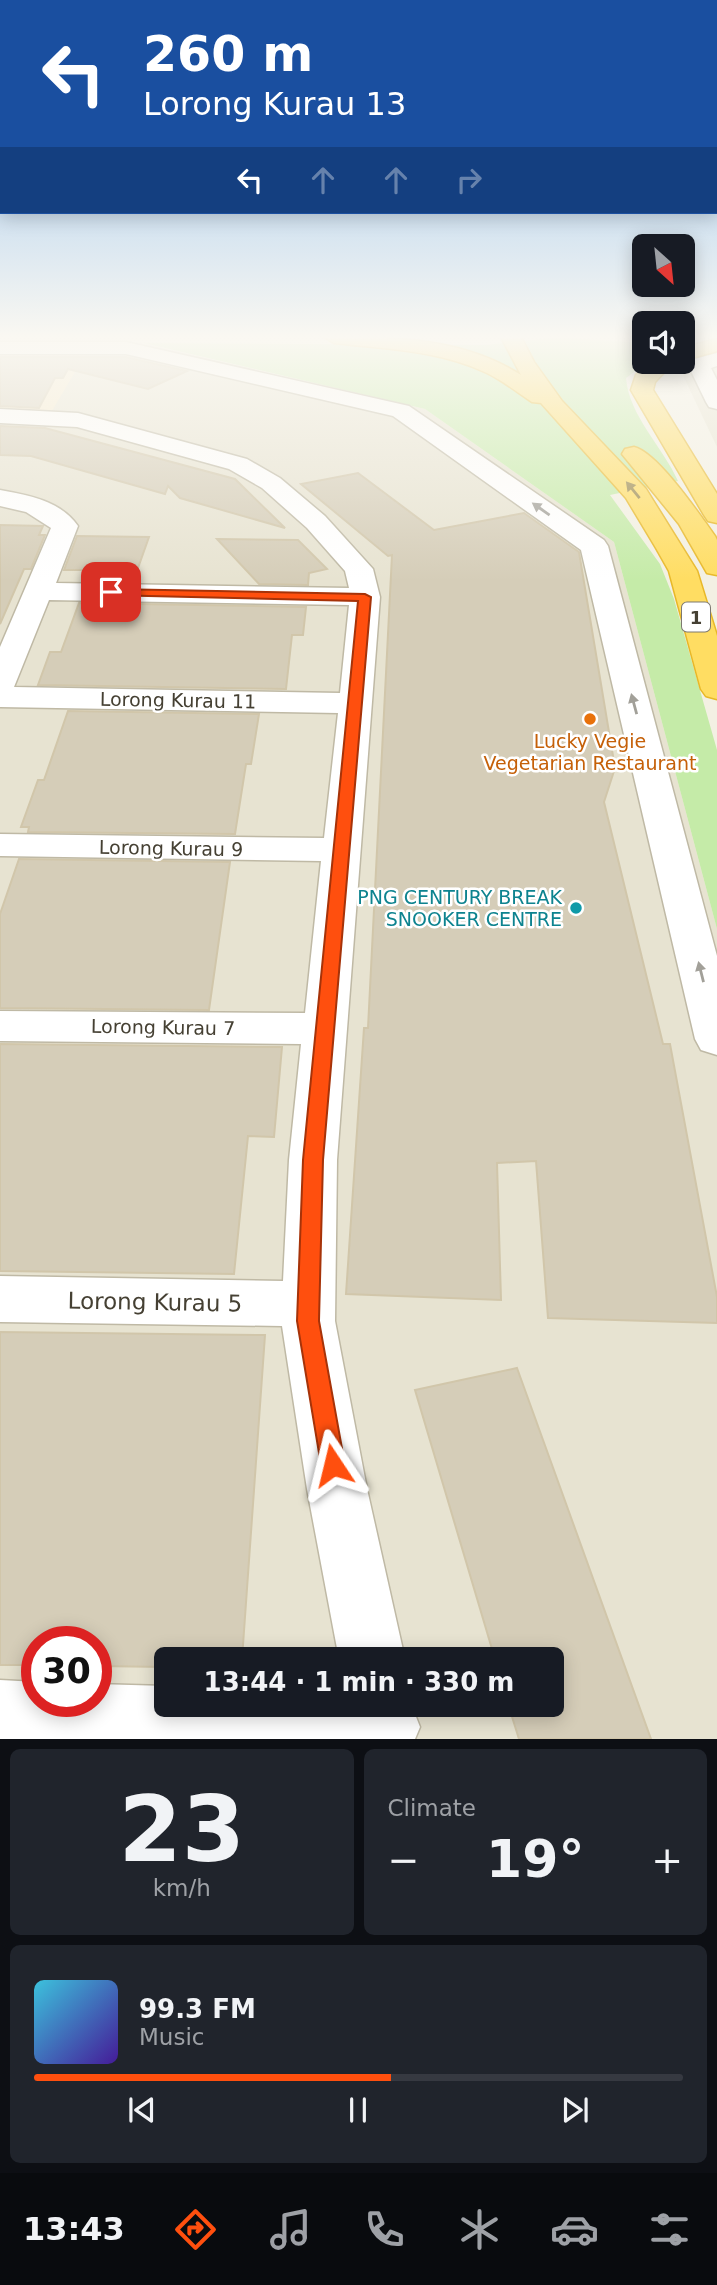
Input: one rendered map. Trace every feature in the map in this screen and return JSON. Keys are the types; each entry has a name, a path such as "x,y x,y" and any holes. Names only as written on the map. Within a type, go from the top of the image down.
{"highway":[{"name":"1","path":"565,418 637,494 683,571 717,689"},
{"path":"656,418 711,528 717,568"},
{"path":"613,433 711,528"}],"street":[{"path":"42,418 78,420 238,464 271,484 316,522 359,569 364,582 365,597 313,1160 308,1321 332,1464 370,1647"},
{"path":"411,418 594,546 717,1039"},
{"path":"0,498 23,502 53,514 65,526 0,685"},
{"path":"39,591 365,597"},
{"name":"Lorong Kurau 11","path":"0,697 355,703"},
{"name":"Lorong Kurau 9","path":"0,845 342,850"},
{"name":"Lorong Kurau 7","path":"0,1026 326,1029"},
{"name":"Lorong Kurau 5","path":"0,1299 310,1304"},
{"path":"0,1714 386,1724"}],"shaded area":[{"path":"0,418 438,418 614,542 717,929 717,1739 0,1739"},
{"path":"0,418 48,418 46,421 0,421"},
{"path":"703,418 717,418 717,447"}],"green space":[{"path":"438,418 640,418 672,468 678,481 610,495 660,564 674,599 717,750 717,929 614,542"}],"building":[{"path":"0,426 45,428 235,479 285,528 180,498 168,486 165,494 31,456 0,455"},
{"path":"358,473 434,530 524,513 579,552 615,768 604,802 663,1044 670,1044 717,1297 717,1323 548,1318 536,1161 497,1163 501,1300 346,1294 364,1028 368,1028 392,555 388,556 301,484"},
{"path":"0,525 43,526 39,535 45,535 31,569 24,569 0,624"},
{"path":"77,536 149,537 133,582 87,581 91,570 64,570"},
{"path":"217,539 298,540 327,569 309,573 308,585 259,584"},
{"path":"79,603 306,607 303,635 292,635 286,689 38,685 50,652 61,652"},
{"path":"68,711 259,714 251,764 246,764 235,834 28,832 29,827 21,827 38,780 44,780"},
{"path":"19,859 230,862 209,1010 0,1008 0,914"},
{"path":"0,1044 282,1047 274,1137 248,1136 234,1274 0,1271"},
{"path":"0,1332 265,1335 243,1647 154,1647 154,1667 112,1666 112,1626 21,1626 21,1665 0,1665"},
{"path":"517,1368 651,1739 519,1739 512,1717 564,1717 564,1647 491,1647 415,1390"}],"place":[{"name":"Lucky Vegie Vegetarian Restaurant","path":"590,719"},
{"name":"PNG CENTURY BREAK SNOOKER CENTRE","path":"576,908"}],"route":[{"path":"111,592 365,597 313,1160 308,1321 333,1465"}]}
